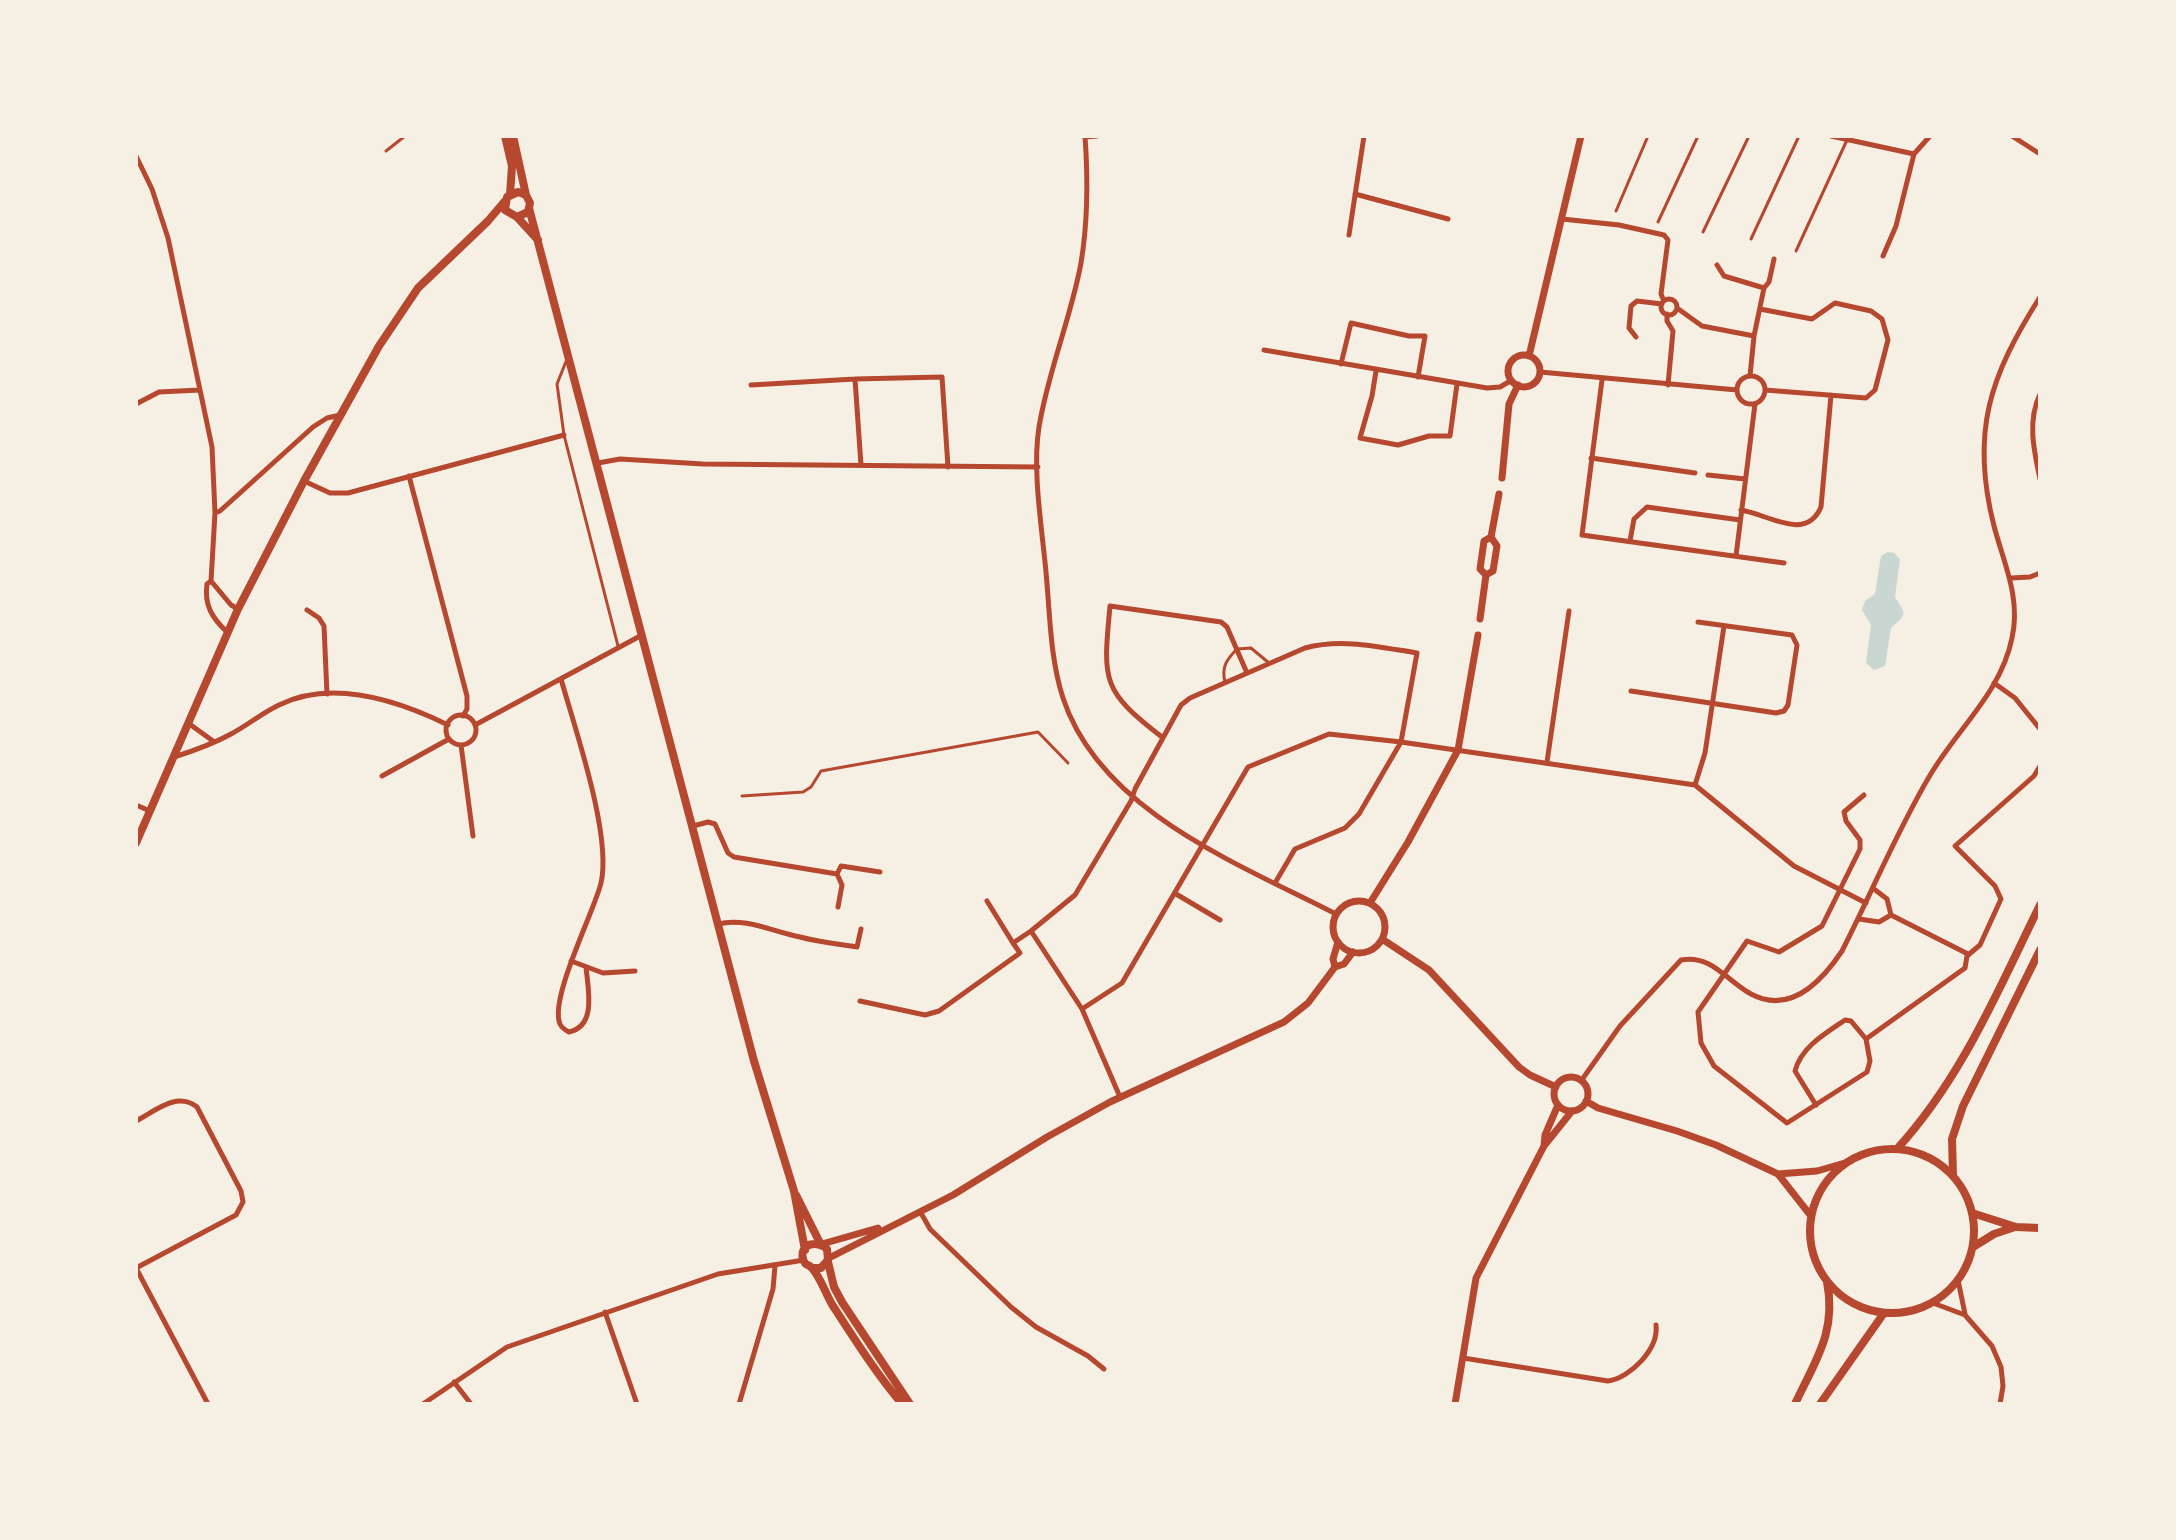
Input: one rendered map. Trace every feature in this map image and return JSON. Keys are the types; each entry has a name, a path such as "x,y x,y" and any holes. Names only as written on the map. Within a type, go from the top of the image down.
{"main road":[{"path":"505,136 512,166 505,210 538,240"},
{"path":"513,136 529,208 754,1061 794,1191 805,1250 804,1260 875,1370 902,1404"},
{"path":"136,843 238,609 304,481 410,298 507,198 518,192 526,195"},
{"path":"488,221 525,215 529,208"},
{"path":"1897,1149 1931,1109 1964,1060 2040,905"},
{"path":"1953,1175 1952,1139 1963,1106 2040,950"},
{"path":"1795,1404 1829,1327 1831,1301 1827,1282 1812,1251 1811,1216 1826,1181 1845,1163 1878,1149 1897,1149 1927,1156 1953,1175 1964,1191 1972,1213 1973,1247 1958,1280 1933,1303 1914,1310 1884,1313 1855,1304 1827,1282"},
{"path":"794,1191 821,1244 827,1249 834,1287 842,1302 878,1361 910,1404"},
{"path":"1972,1213 2016,1227 2040,1228"},
{"path":"1973,1247 1994,1234 2016,1227"},
{"path":"805,1250 812,1243 821,1244"},
{"path":"812,1268 821,1268 828,1260"},
{"path":"1820,1404 1884,1313"}],"street":[{"path":"1097,136 1085,137 1087,179 1084,241 1039,429 1038,467 1052,639 1059,685 1093,755 1133,795 1203,846 1336,914"},
{"path":"1349,235 1364,136"},
{"path":"1529,356 1581,136"},
{"path":"1831,136 1914,154"},
{"path":"1883,256 1896,226 1914,154 1930,136"},
{"path":"2012,136 2040,154"},
{"path":"2026,144 2031,136"},
{"path":"136,156 152,189 166,230 212,447 215,513 211,581 206,591 208,608 227,632"},
{"path":"1355,194 1448,219"},
{"path":"1562,219 1619,225 1664,235 1668,240 1661,294 1661,308 1667,314 1673,331 1668,385"},
{"path":"1750,376 1754,336 1774,259"},
{"path":"1717,265 1724,276 1764,288"},
{"path":"1581,1081 1620,1026 1681,960 1703,960 1760,997 1784,1000 1813,986 1831,968 1859,919 1926,781 1994,683 2007,658 2016,612 2011,578 1988,496 1984,439 1990,398 2002,363 2040,297"},
{"path":"1636,337 1629,328 1631,306 1637,301 1673,300 1677,308 1702,326 1754,336"},
{"path":"1760,309 1812,319 1835,303 1871,311 1882,319 1888,340 1875,390 1866,398 1765,390"},
{"path":"1667,314 1677,308"},
{"path":"1341,364 1351,323 1409,336 1425,336 1418,377"},
{"path":"1264,350 1487,388 1515,383 1532,385 1540,372 1537,362 1529,356 1519,356 1511,362 1509,371 1515,383 1509,404 1502,478"},
{"path":"1376,371 1360,438 1398,445 1429,436 1450,436 1457,384"},
{"path":"1540,372 1737,390"},
{"path":"1736,556 1755,404 1764,396 1765,390 1763,383 1750,376 1743,379 1737,390 1739,398 1746,404 1755,404"},
{"path":"751,385 942,377 948,467"},
{"path":"855,379 861,465"},
{"path":"1602,380 1582,535 1784,563"},
{"path":"136,404 159,392 200,390"},
{"path":"2040,394 2032,417 2034,453 2040,479"},
{"path":"1741,510 1800,527 1817,516 1821,507 1831,395"},
{"path":"215,513 313,427 327,418 341,415"},
{"path":"304,481 330,493 340,494 564,435"},
{"path":"1591,458 1695,473"},
{"path":"598,463 620,459 703,464 1038,467"},
{"path":"1708,475 1745,479"},
{"path":"409,476 467,696 467,709 463,716"},
{"path":"1486,575 1493,571 1497,546 1491,537 1499,494"},
{"path":"1630,541 1634,519 1638,512 1647,507 1740,520"},
{"path":"1486,575 1480,569 1483,545 1491,537"},
{"path":"2011,578 2040,573"},
{"path":"1480,619 1486,575"},
{"path":"211,581 238,609"},
{"path":"1162,737 1128,711 1108,677 1105,658 1110,606 1221,622 1227,627 1247,673"},
{"path":"307,610 324,626 327,694"},
{"path":"1547,762 1569,611"},
{"path":"1631,691 1776,713 1784,711 1788,705 1797,645 1792,635 1698,622"},
{"path":"1695,785 1705,753 1724,626"},
{"path":"475,725 642,635"},
{"path":"1370,903 1458,750 1478,635"},
{"path":"1013,943 1075,895 1133,795 1162,737 1181,705 1190,698 1324,642 1417,653 1401,742 1352,823 1295,849 1275,883"},
{"path":"561,679 589,782 604,856 600,887 571,961 562,996 559,1022 569,1032 584,1024 589,1012 586,967"},
{"path":"1994,683 2015,698 2040,729"},
{"path":"173,758 232,734 282,703 327,694 375,698 448,725"},
{"path":"449,739 448,725 454,718 463,716 470,719 475,725 473,739 461,745"},
{"path":"188,722 213,741"},
{"path":"1082,1009 1122,983 1248,767 1329,734 1695,785 1794,866 1866,903"},
{"path":"449,739 461,745"},
{"path":"382,776 449,739"},
{"path":"461,745 473,836"},
{"path":"1866,1039 1960,974 1965,968 1968,954 1980,945 2001,899 1995,886 1955,846 2034,776 2040,766"},
{"path":"1816,1105 1795,1071 1796,1065 1815,1040 1845,1020 1851,1021 1866,1039 1870,1061 1867,1072 1816,1105 1787,1123 1714,1066 1701,1043 1698,1012 1747,941 1779,952 1822,926 1860,849 1860,840 1846,821 1844,812 1864,795"},
{"path":"136,805 150,811"},
{"path":"693,826 708,822 715,824 728,853 734,857 837,874"},
{"path":"837,874 841,866 880,872"},
{"path":"837,874 842,885 838,907"},
{"path":"1874,889 1887,899 1891,915 1968,954"},
{"path":"1176,894 1220,920"},
{"path":"860,1001 925,1015 939,1011 1020,953 987,901"},
{"path":"1347,903 1370,903 1382,915 1385,931 1370,951 1353,952 1338,942 1333,929 1336,914 1347,903"},
{"path":"1859,919 1879,922 1891,915"},
{"path":"718,924 729,922 779,929 796,937 857,947 861,929"},
{"path":"1031,931 1082,1009 1120,1097"},
{"path":"1382,939 1429,970 1519,1067 1556,1087"},
{"path":"1335,967 1333,959 1338,942"},
{"path":"821,1244 921,1213 1120,1097 1284,1022 1308,1003 1335,967 1344,964 1353,952"},
{"path":"571,961 603,973 635,971"},
{"path":"1455,1404 1476,1278 1544,1146 1572,1111 1581,1108 1586,1101 1587,1090 1576,1078 1564,1079 1556,1087 1554,1093 1558,1105 1545,1135 1544,1146"},
{"path":"136,1121 177,1100 189,1101 197,1107 241,1191 243,1202 236,1215 136,1268 208,1404"},
{"path":"1586,1101 1598,1108 1716,1145 1778,1174 1811,1216"},
{"path":"1558,1105 1572,1111"},
{"path":"1778,1174 1817,1171 1845,1163"},
{"path":"921,1213 930,1229 1011,1307 1036,1327 1088,1356 1104,1369"},
{"path":"828,1260 906,1219"},
{"path":"423,1404 507,1347 718,1274 804,1260"},
{"path":"739,1404 773,1289 775,1266"},
{"path":"1958,1280 1965,1315"},
{"path":"1933,1303 1965,1315 1992,1346 2003,1379 2000,1404"},
{"path":"605,1312 637,1404"},
{"path":"1463,1358 1585,1378 1620,1379 1636,1368 1647,1352 1656,1338 1656,1325"},
{"path":"454,1382 471,1404"}],"lane":[{"path":"386,151 405,136"},
{"path":"1616,211 1648,136"},
{"path":"1658,222 1698,136"},
{"path":"1703,232 1749,136"},
{"path":"1751,239 1799,136"},
{"path":"1796,251 1847,140"},
{"path":"569,356 557,384 564,435 619,648"},
{"path":"1225,682 1226,660 1237,649 1251,648 1269,663"},
{"path":"742,796 803,792 811,787 821,771 1038,732 1068,763"}],"shaded area":[{"path":"1888,552 1900,559 1895,597 1904,613 1891,628 1885,666 1874,670 1866,663 1871,625 1862,610 1865,601 1875,594 1881,556"}]}
